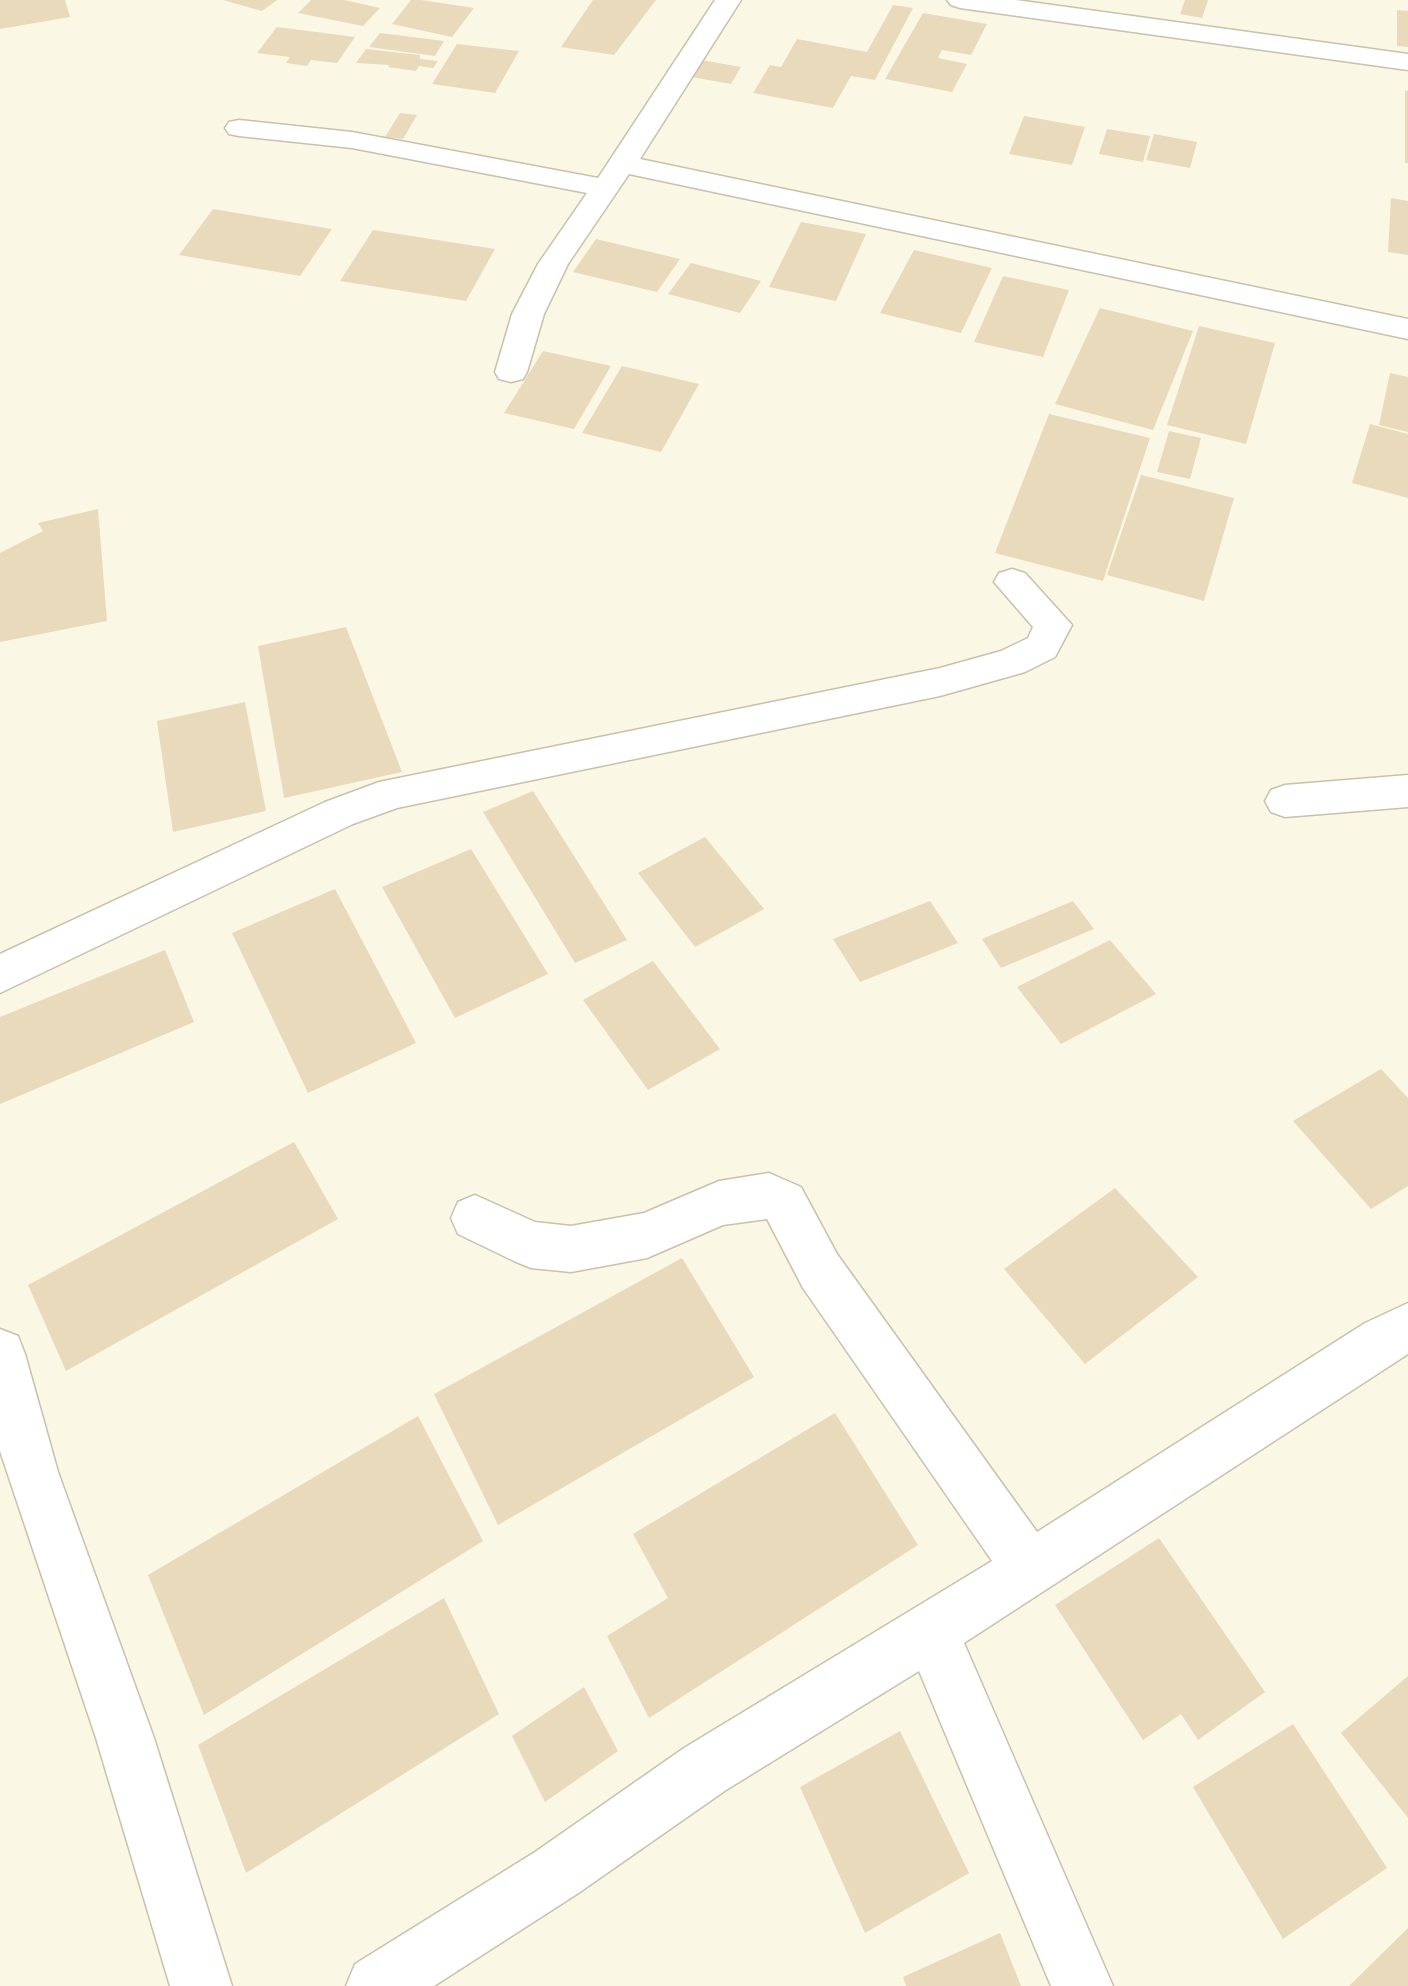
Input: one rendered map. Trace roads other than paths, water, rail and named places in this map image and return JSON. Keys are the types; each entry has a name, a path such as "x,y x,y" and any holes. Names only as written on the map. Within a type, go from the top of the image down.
{"street":[{"path":"511,372 528,314 553,264 728,0"},
{"path":"960,0 1408,62"},
{"path":"239,128 352,140 614,176 1408,329"},
{"path":"0,974 339,813 393,793 940,682 1012,662 1042,647 1053,625 1012,582"},
{"path":"1285,801 1408,791"},
{"path":"475,1218 531,1245 571,1249 647,1235 719,1203 769,1195 784,1203 820,1271 1030,1569"},
{"path":"377,1986 556,1873 705,1769 931,1632 1383,1340 1408,1328"},
{"path":"0,1354 32,1472 125,1738 201,1986"},
{"path":"931,1632 1082,1986"}]}
